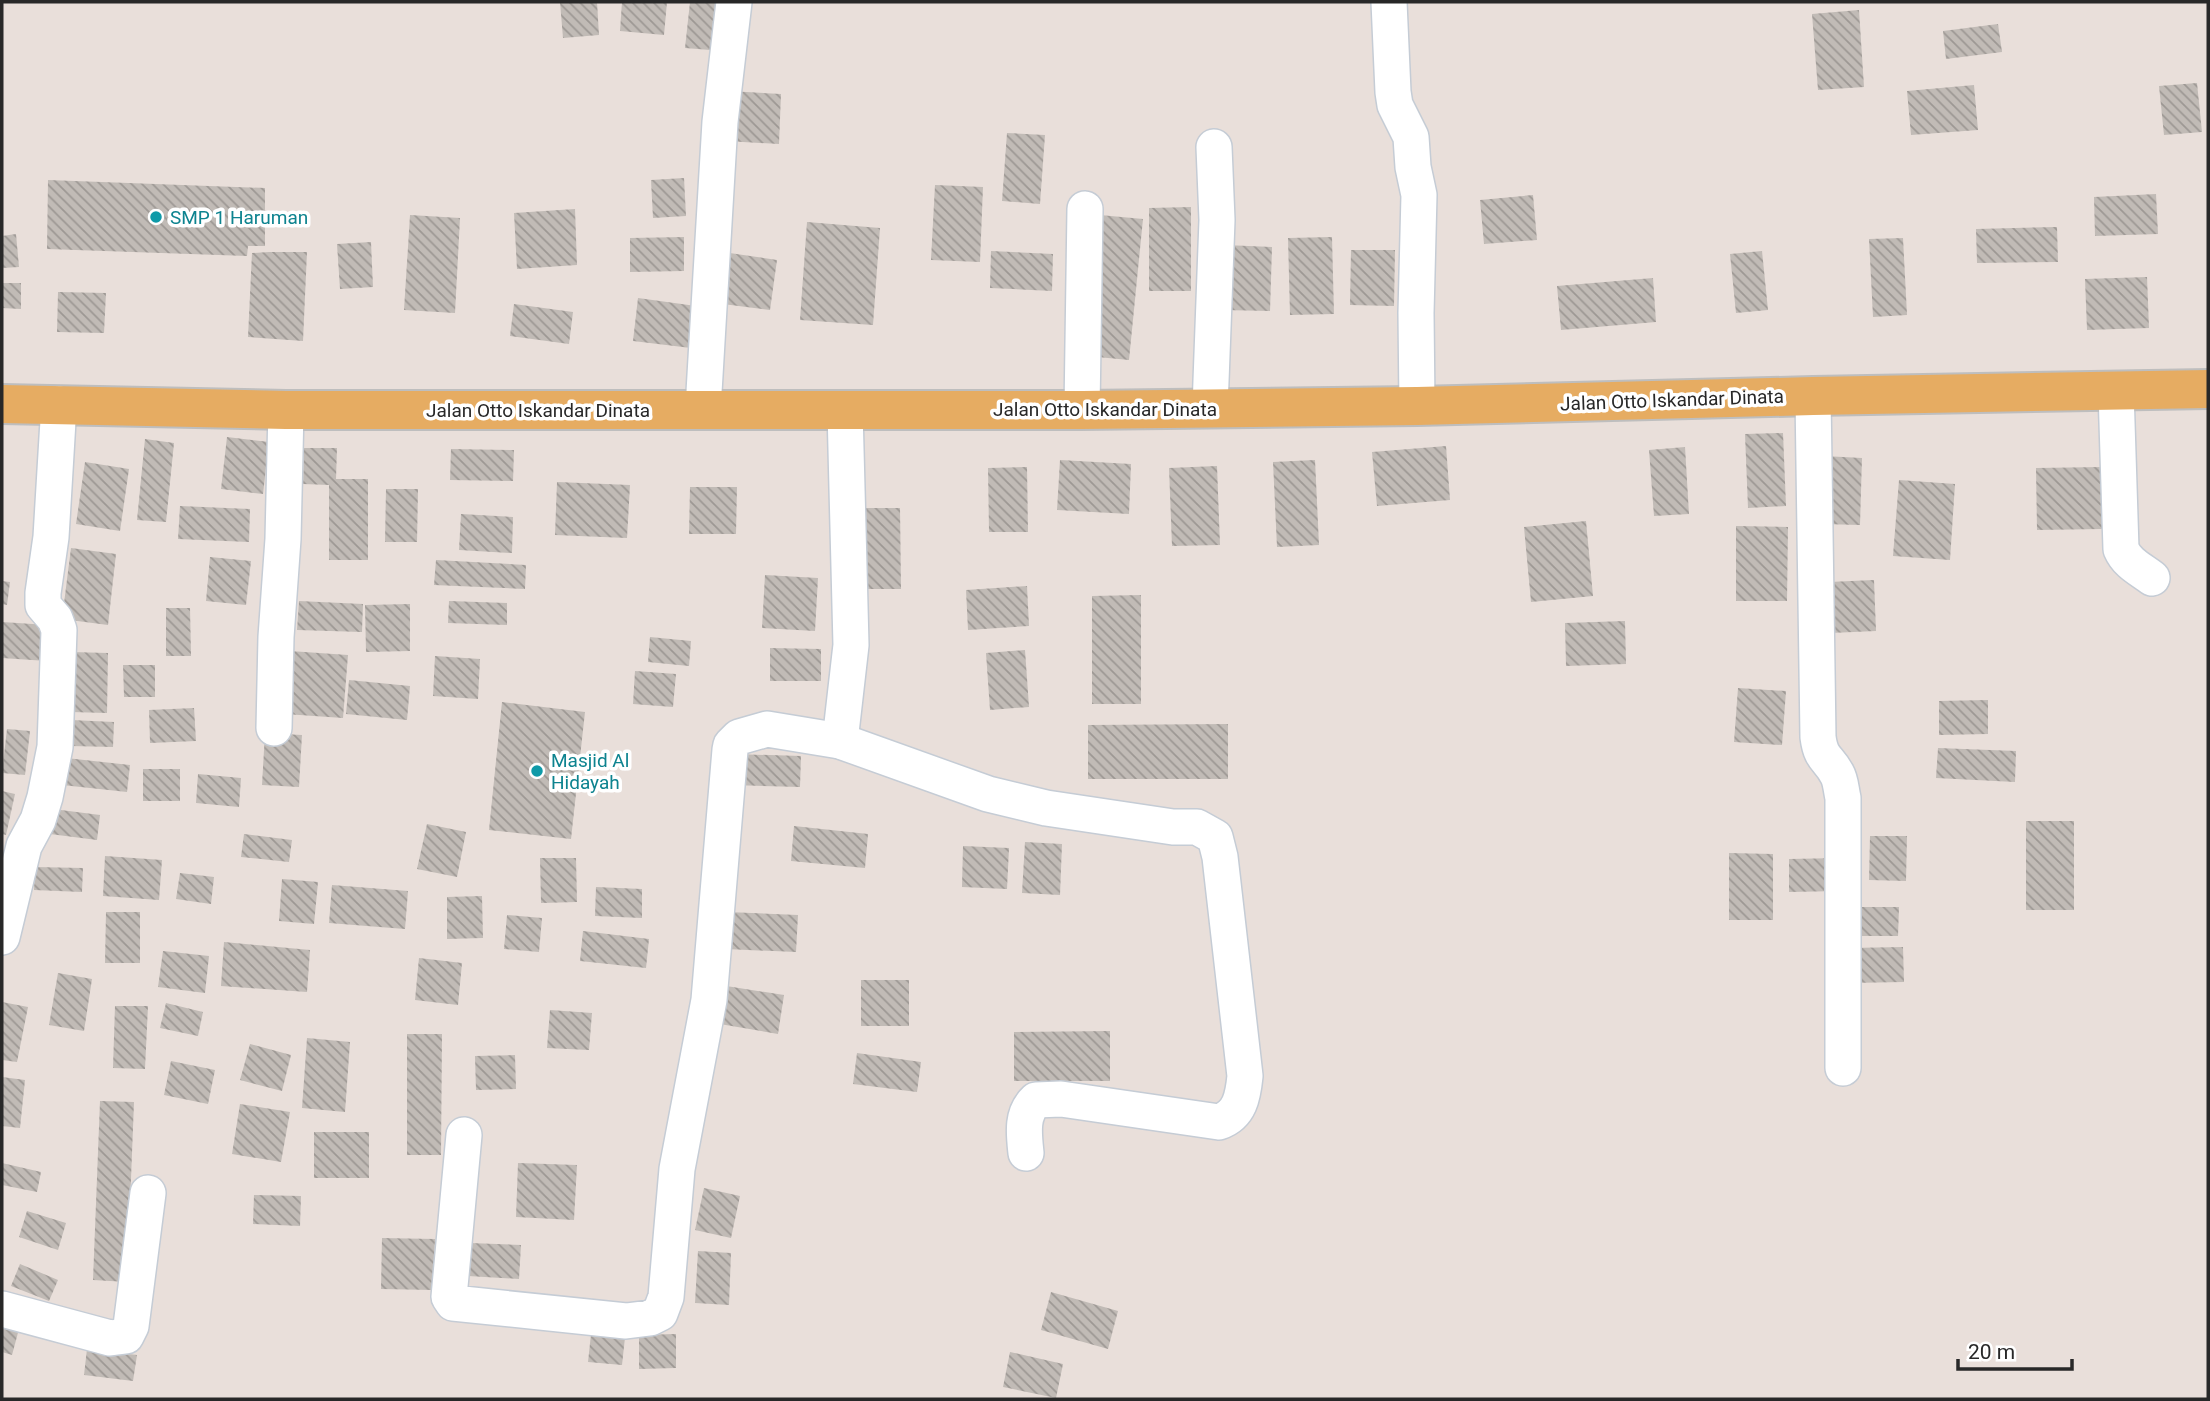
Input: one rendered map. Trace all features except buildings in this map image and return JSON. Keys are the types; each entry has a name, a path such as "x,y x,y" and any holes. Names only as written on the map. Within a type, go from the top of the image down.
{"main road":[{"name":"Jalan Otto Iskandar Dinata","path":"2,404 286,410 1082,410 1417,406 2208,389"}],"street":[{"path":"703,410 720,122 734,2"},
{"path":"1389,2 1395,105 1411,137 1413,167 1419,195 1417,406"},
{"path":"1210,408 1217,220 1214,147"},
{"path":"1082,410 1085,209"},
{"path":"2116,391 2121,549 2124,557 2152,578"},
{"path":"1813,396 1818,737 1824,759 1837,773 1843,798 1843,1068"},
{"path":"2,937 24,846 38,820 45,797 54,747 59,630 55,619 43,605 43,593 51,537 59,404"},
{"path":"274,728 286,410"},
{"path":"841,741 851,645 845,410"},
{"path":"464,1135 449,1297 453,1303 626,1321 650,1318 660,1313 666,1297 677,1169 709,1000 731,746 739,737 767,729 841,741 988,794 1046,808 1172,827 1197,827 1215,837 1218,844 1245,1076 1237,1110 1228,1119 1219,1122 1061,1099 1036,1100 1028,1111 1023,1128 1026,1153"},
{"path":"2,1309 110,1338 126,1336 131,1326 148,1193"}],"place":[{"name":"SMP 1 Haruman","path":"156,217"},
{"name":"Masjid Al Hidayah","path":"537,771"}]}
